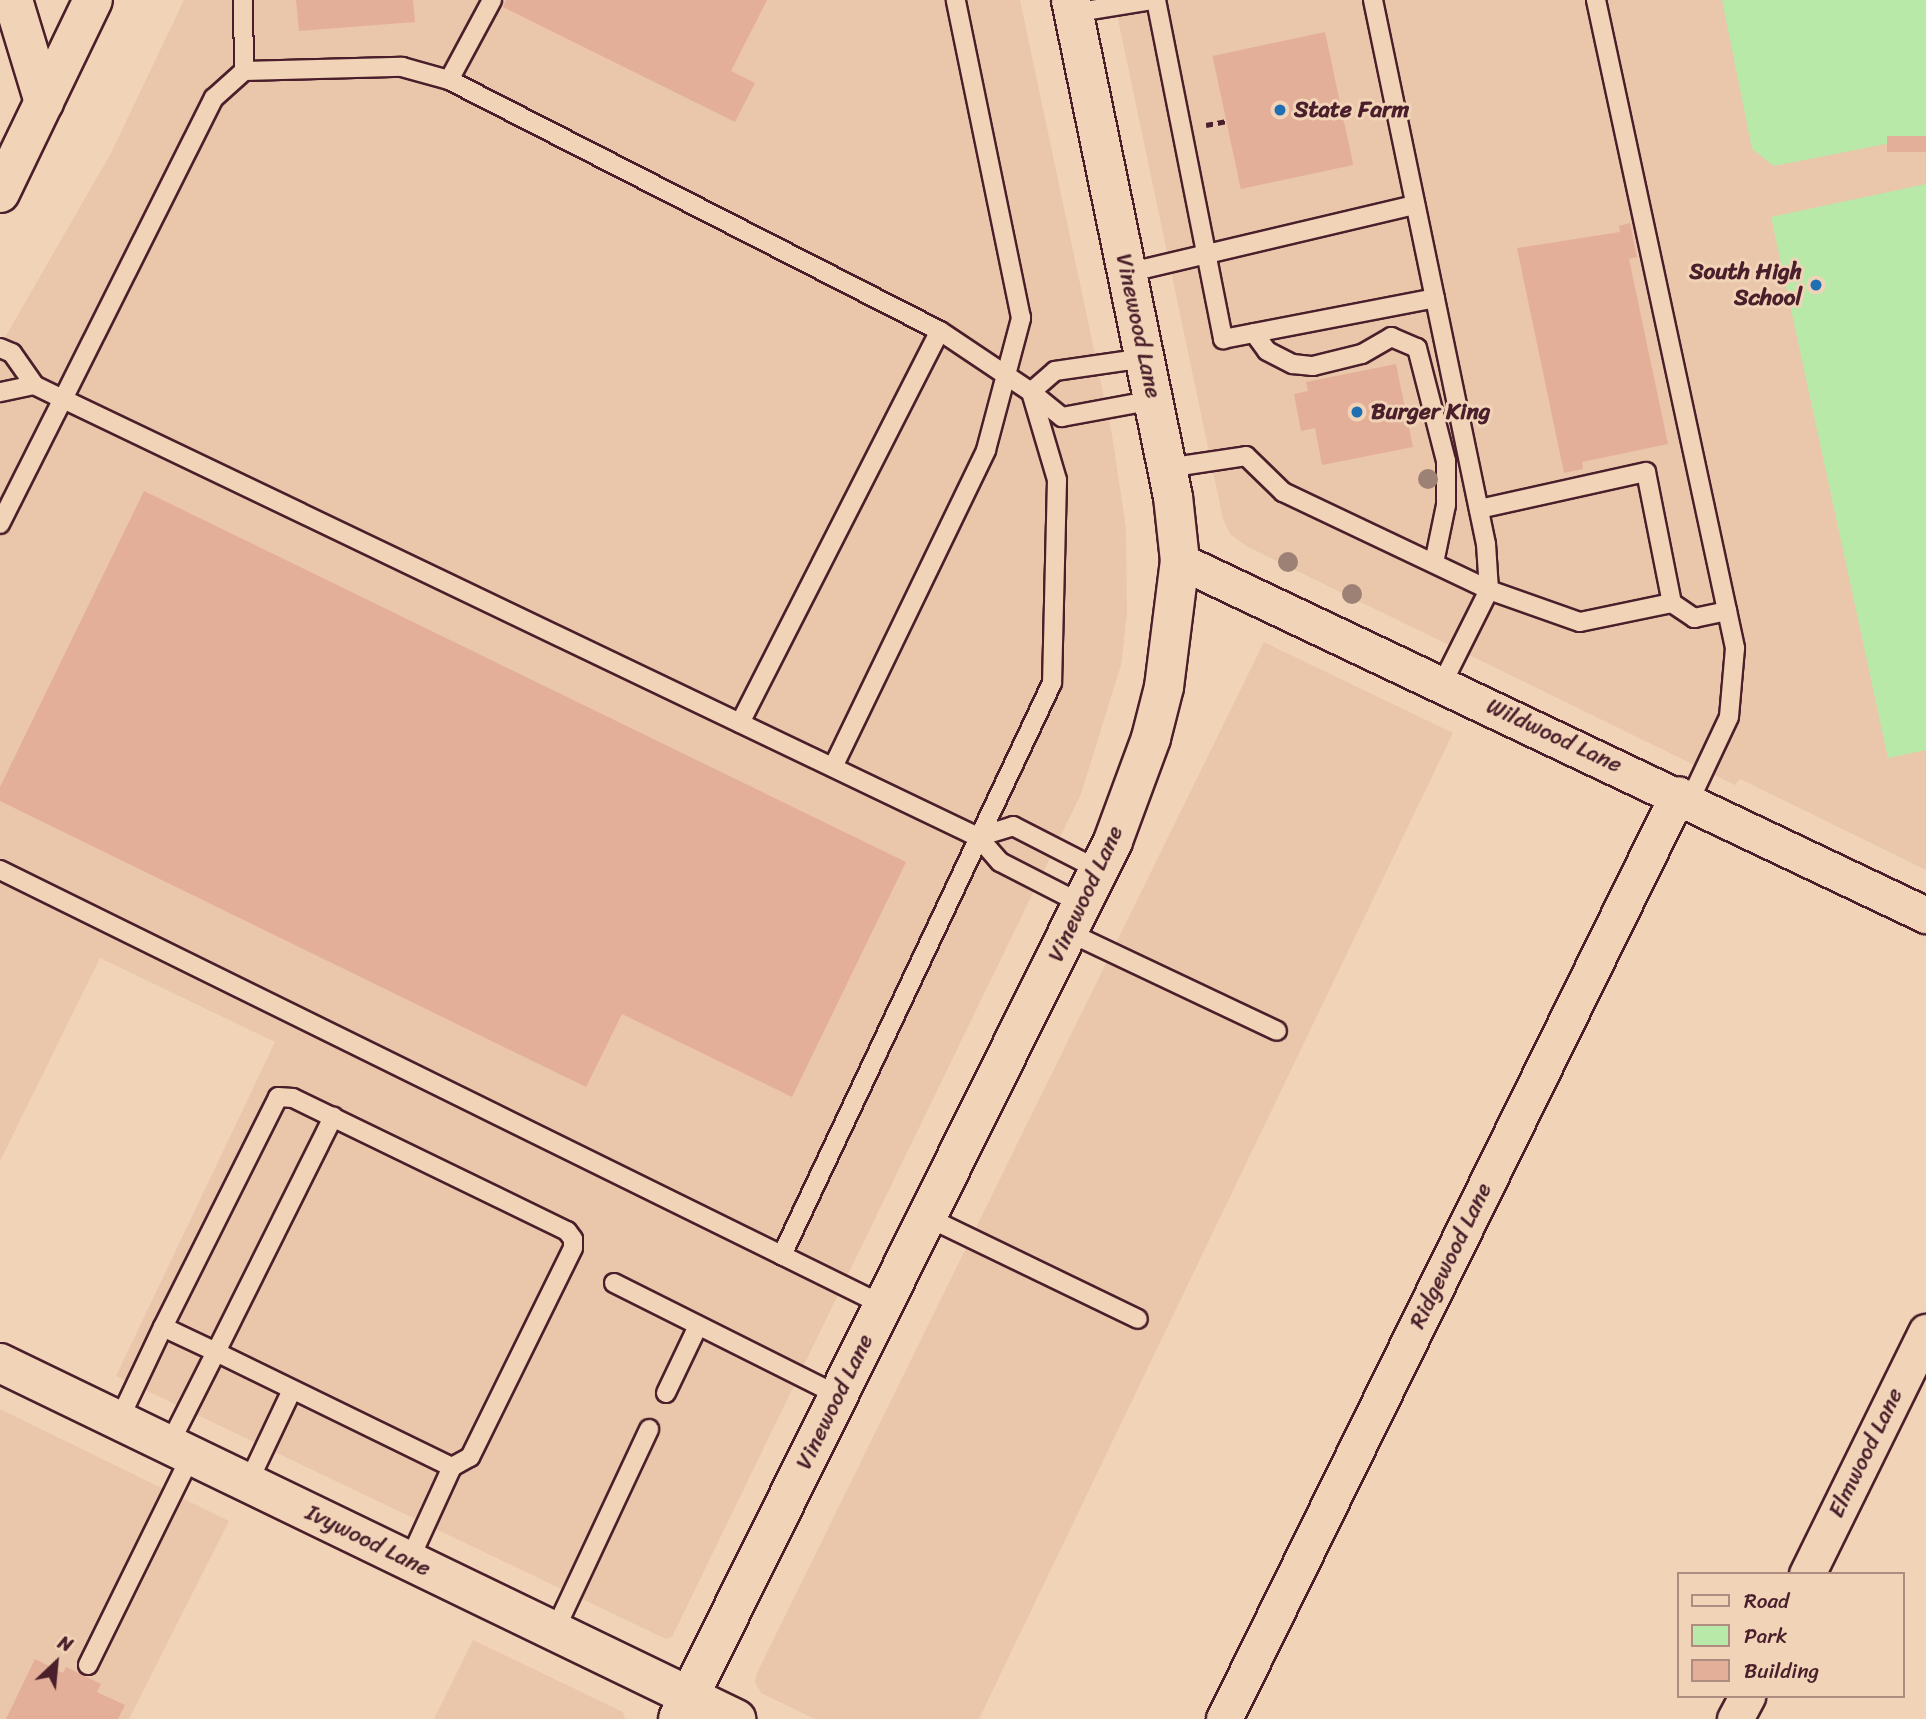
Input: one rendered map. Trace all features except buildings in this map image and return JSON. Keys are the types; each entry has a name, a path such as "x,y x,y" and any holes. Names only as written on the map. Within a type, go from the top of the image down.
{"street":[{"path":"13,0 44,102"},
{"path":"0,193 93,6"},
{"name":"Vinewood Lane","path":"683,1707 1099,870 1152,738 1164,687 1180,561 1154,400 1072,6"},
{"name":"Wildwood Lane","path":"1180,561 1684,797 1926,915"},
{"name":"Ridgewood Lane","path":"1224,1719 1684,797"},
{"name":"Elmwood Lane","path":"1808,1572 1926,1332"},
{"name":"Ivywood Lane","path":"0,1363 555,1630 683,1707 736,1719"},
{"path":"1735,1719 1746,1698"}],"lane":[{"path":"243,0 244,71"},
{"path":"449,80 492,0"},
{"path":"833,767 986,450 1009,374 1021,318 956,0"},
{"path":"1072,6 1154,0 1223,339 1435,298"},
{"path":"1373,0 1479,509 1489,590 1442,684"},
{"path":"1596,0 1735,648 1729,717 1684,797"},
{"path":"0,524 214,98 244,71 402,67 449,80 940,331 1009,374 1062,417 1154,400"},
{"path":"1127,273 1206,257 1415,205"},
{"path":"740,723 940,331"},
{"path":"1254,333 1267,351 1293,364 1313,366 1353,357 1391,337 1417,348 1446,461 1446,505 1434,564"},
{"path":"0,348 12,353 34,385 978,837 1000,862 1075,918 1277,1031"},
{"path":"1031,392 1055,371 1145,358"},
{"path":"0,392 34,385"},
{"path":"782,1255 1052,683 1057,480 1031,392"},
{"path":"1167,468 1246,456 1283,492 1489,590 1580,622 1672,603 1695,618 1727,611"},
{"path":"1479,509 1646,472 1672,603"},
{"path":"978,837 1013,826 1099,870"},
{"path":"0,870 883,1305"},
{"path":"119,1420 269,1108 278,1097 293,1098 333,1117 567,1231 573,1239 470,1457 452,1467 410,1561"},
{"path":"88,1665 180,1450 216,1352 333,1117"},
{"path":"927,1217 1138,1319"},
{"path":"614,1283 838,1395"},
{"path":"666,1393 698,1326"},
{"path":"163,1327 452,1467"},
{"path":"248,1483 292,1390"},
{"path":"555,1630 649,1429"}],"shaded area":[{"path":"184,0 1020,0 1112,435 1126,528 1127,614 1121,665 1081,794 672,1637 666,1639 116,1376 275,1042 100,958 0,1161 0,346 111,153"},
{"path":"1114,0 1926,0 1926,870 1740,779 1735,785 1246,546 1230,534 1223,519"},
{"path":"1264,642 1453,733 979,1719 815,1719 761,1693 755,1682 757,1673"},
{"path":"0,1409 229,1521 129,1719 0,1719"},
{"path":"473,1640 623,1712 625,1719 434,1719"}],"green space":[{"path":"1722,0 1926,0 1926,136 1774,166 1752,149"},
{"path":"1926,184 1926,750 1888,758 1771,217"}],"place":[{"name":"State Farm","path":"1280,110"},
{"name":"South High School","path":"1816,285"},
{"name":"Burger King","path":"1357,412"}]}
